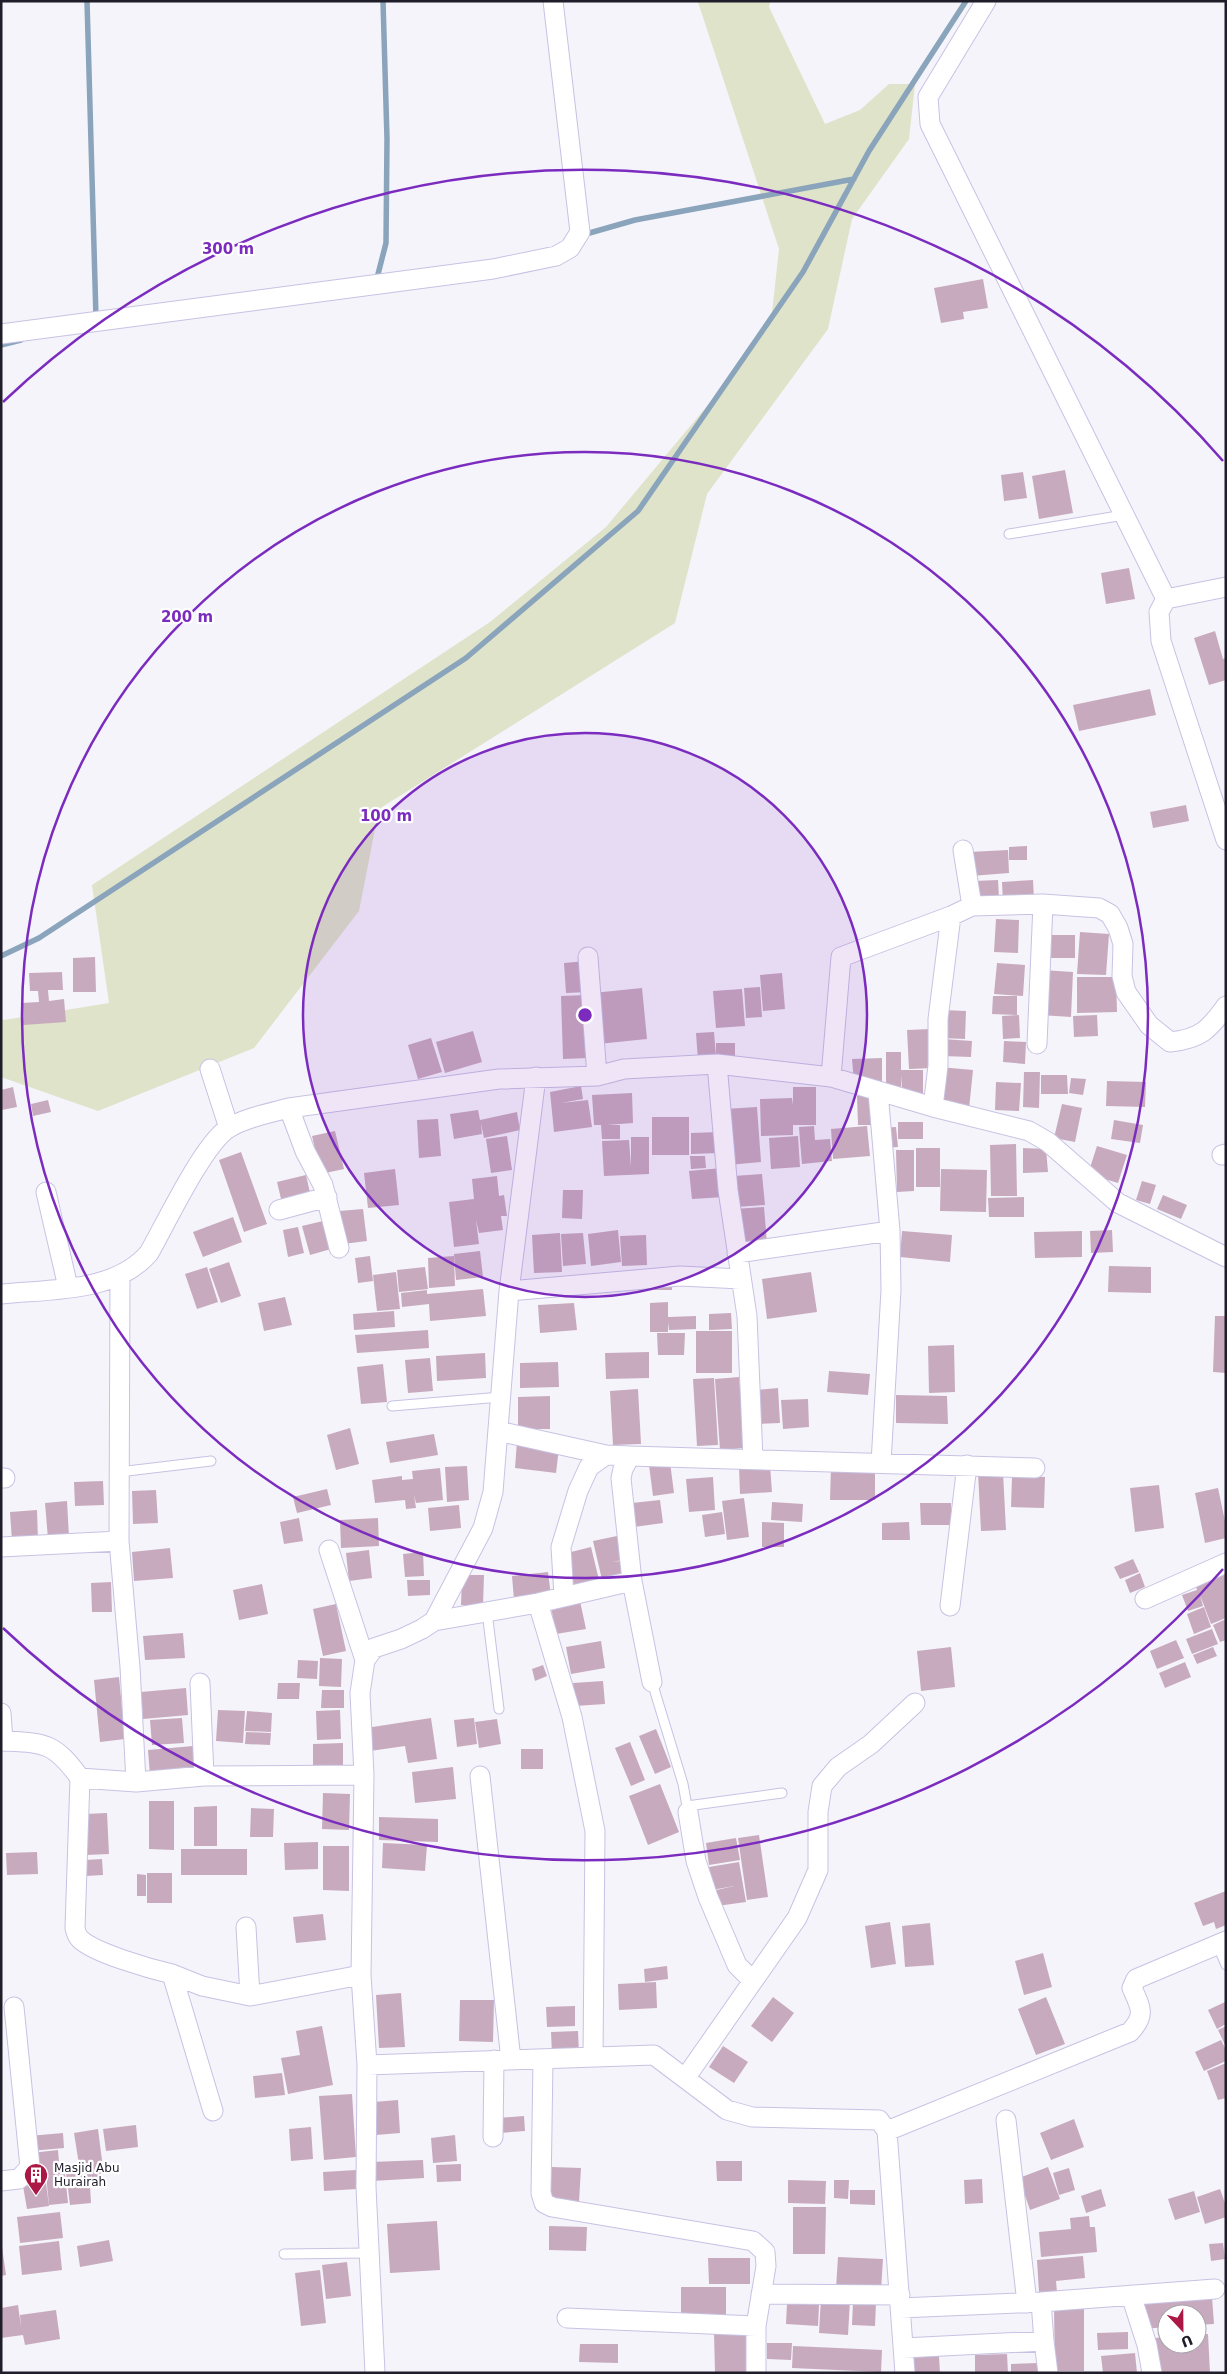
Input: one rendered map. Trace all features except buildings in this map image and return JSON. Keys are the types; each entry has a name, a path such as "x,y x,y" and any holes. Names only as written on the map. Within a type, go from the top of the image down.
{"street":[{"path":"1,334 493,269 556,256 570,248 580,232 553,1"},
{"path":"986,1 928,97 930,124 1166,599"},
{"path":"1166,599 1226,587"},
{"path":"1166,599 1159,612 1161,641 1226,838"},
{"path":"963,850 972,906"},
{"path":"1037,1044 1043,904"},
{"path":"831,1077 840,956 951,916 972,906 1043,904 1099,908 1110,914 1118,928 1123,944 1122,976 1126,992 1149,1026 1170,1042 1187,1040 1201,1035 1214,1024 1226,1006"},
{"path":"933,1107 938,1066 938,1019 951,916"},
{"path":"588,957 597,1076"},
{"path":"717,1064 728,1190 747,1316 753,1458"},
{"path":"1,1294 95,1284 138,1266 149,1253 205,1155 218,1137 229,1128 289,1108 499,1079 597,1076 624,1069 717,1064 831,1077 933,1107 1029,1131 1048,1142 1118,1203 1226,1257"},
{"path":"210,1069 229,1128"},
{"path":"365,1660 374,1648 422,1630 434,1621 483,1528 493,1492 509,1291 536,1077"},
{"path":"878,1092 890,1231 891,1290 881,1463"},
{"path":"289,1108 305,1151 323,1185 339,1248"},
{"path":"46,1192 68,1287"},
{"path":"279,1210 326,1197"},
{"path":"737,1253 890,1231"},
{"path":"120,1275 119,1541 130,1667 136,1782"},
{"path":"509,1291 680,1276 741,1279"},
{"path":"498,1431 606,1455 1035,1468"},
{"path":"564,1596 561,1547 567,1526 578,1491 589,1467 606,1455"},
{"path":"630,1456 623,1468 621,1478 632,1581 652,1682"},
{"path":"950,1606 967,1466"},
{"path":"1,1547 119,1541"},
{"path":"329,1550 365,1660 360,1693 364,1775 361,1975 367,2065 366,2187 375,2373"},
{"path":"1146,1599 1226,1563"},
{"path":"434,1621 538,1603 632,1581"},
{"path":"538,1603 572,1717 595,1831 593,2057"},
{"path":"200,1683 204,1776"},
{"path":"686,2077 797,1918 818,1870 818,1812 822,1786 838,1767 871,1744 915,1703"},
{"path":"1,1713 2,1741 43,1743 57,1752 80,1778 75,1928 77,1936 82,1941 115,1956 172,1974 202,1986 250,1996 361,1975"},
{"path":"80,1778 136,1782 204,1776 364,1775"},
{"path":"480,1776 502,2060 493,2137"},
{"path":"688,1809 696,1861 708,1897 737,1965 753,1981"},
{"path":"246,1927 250,1996"},
{"path":"887,2131 1130,2032 1140,2021 1141,2008 1132,1988 1136,1979 1222,1942"},
{"path":"172,1974 213,2111"},
{"path":"1,2180 19,2179 30,2167 14,2007"},
{"path":"367,2065 654,2056 686,2077 727,2110 752,2117 879,2120 887,2131 905,2373"},
{"path":"544,2060 540,2193 544,2203 552,2207 753,2241 764,2252 766,2266 756,2326 756,2373"},
{"path":"1006,2120 1034,2303 1044,2340 1048,2373"},
{"path":"761,2294 900,2301 1034,2303 1215,2289"},
{"path":"1131,2295 1147,2345 1152,2373"},
{"path":"567,2318 756,2326"},
{"path":"903,2348 1044,2340"}],"lane":[{"path":"1009,534 1124,515"},
{"path":"392,1406 501,1397"},
{"path":"118,1472 211,1460"},
{"path":"487,1612 499,1709"},
{"path":"652,1682 688,1809 782,1793"},
{"path":"1222,1942 1226,1965"},
{"path":"284,2254 368,2254"}],"green space":[{"path":"770,1 769,7 825,124 860,110 889,84 915,84 909,139 852,219 828,329 707,494 675,623 379,809 359,911 254,1048 98,1111 1,1077 1,1018 4,1020 109,1003 92,885 490,622 606,527 717,394 771,322 779,249 698,2"}],"waterway":[{"path":"87,1 96,318"},
{"path":"376,282 386,243 387,139 383,1"},
{"path":"1,956 39,938 466,658 638,511 803,272 869,151 966,1"},
{"path":"586,234 635,220 854,179"},
{"path":"1,345 21,340"}],"place":[{"name":"Masjid Abu Hurairah","path":"36,2196"}]}
